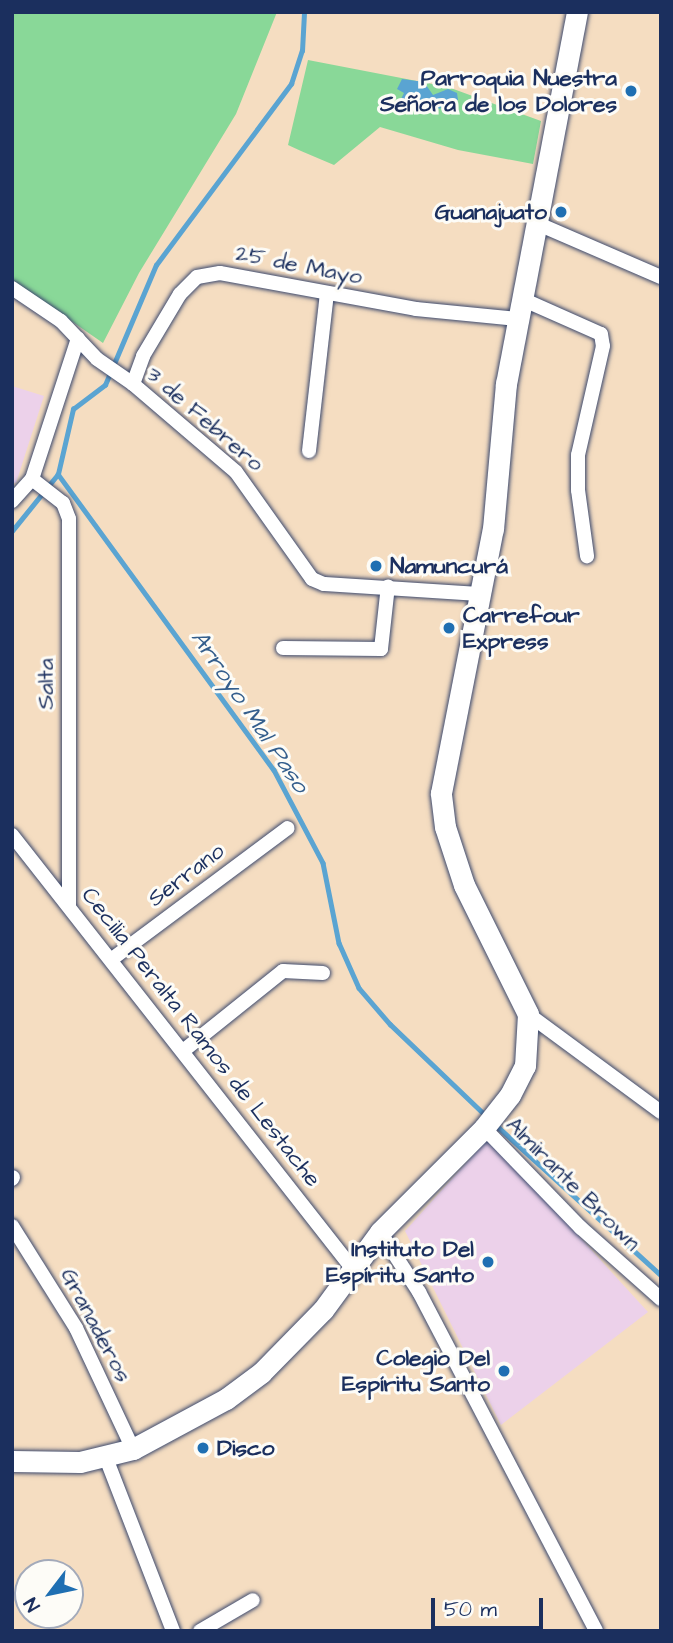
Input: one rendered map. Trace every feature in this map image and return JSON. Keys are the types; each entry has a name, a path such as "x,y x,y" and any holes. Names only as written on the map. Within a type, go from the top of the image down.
{"main road":[{"path":"12,1461 80,1462 106,1458 133,1449 226,1399 261,1373 293,1345 380,1232 484,1128 510,1095 525,1066 528,1014 464,885 445,827 440,793 493,529 506,384 577,12"}],"street":[{"path":"536,223 661,277"},
{"name":"25 de Mayo","path":"129,381 180,294 197,277 220,273 327,294 520,309 601,334 600,359 578,455 578,490 587,556"},
{"name":"3 de Febrero","path":"12,288 78,338 97,359 129,381 251,489 312,579 324,584 480,594"},
{"path":"309,451 327,294"},
{"path":"12,501 37,483 78,338"},
{"name":"Salta","path":"37,483 62,503 69,519 69,905"},
{"path":"283,648 381,649 388,586"},
{"name":"Serrano","path":"112,959 288,828"},
{"name":"Cecilia Peralta Ramos de Lestache","path":"12,835 352,1268"},
{"path":"183,1051 284,971 323,973"},
{"path":"528,1014 661,1112"},
{"name":"Almirante Brown","path":"484,1128 581,1227 661,1299"},
{"name":"Granaderos","path":"12,1226 76,1328 133,1449"},
{"path":"380,1232 419,1292 596,1631"},
{"path":"106,1458 173,1631"},
{"path":"200,1631 253,1600"}],"shaded area":[{"path":"12,386 44,396 16,483 12,482"},
{"path":"489,1138 648,1312 501,1425 405,1231"}],"green space":[{"path":"12,12 277,12 236,114 139,273 103,343 12,280"},
{"path":"308,60 448,87 541,121 533,164 458,150 380,127 334,165 288,145"}],"water":[{"path":"402,79 424,82 433,95 448,89 457,93 458,100 443,103 440,109 424,101 410,109 401,99 404,93 397,89"}],"waterway":[{"path":"12,531 58,474 73,409 105,385 156,265 291,84 302,51 304,12"},
{"name":"Arroyo Mal Paso","path":"58,474 274,770 323,863 339,943 359,988 390,1024 482,1112"},
{"name":"Arroyo Mal Paso","path":"496,1125 661,1275"}],"place":[{"name":"Parroquia Nuestra Señora de los Dolores","path":"631,91"},
{"name":"Guanajuato","path":"561,212"},
{"name":"Namuncurá","path":"376,566"},
{"name":"Carrefour Express","path":"449,628"},
{"name":"Instituto Del Espíritu Santo","path":"488,1262"},
{"name":"Colegio Del Espíritu Santo","path":"504,1371"},
{"name":"Disco","path":"203,1448"}]}
